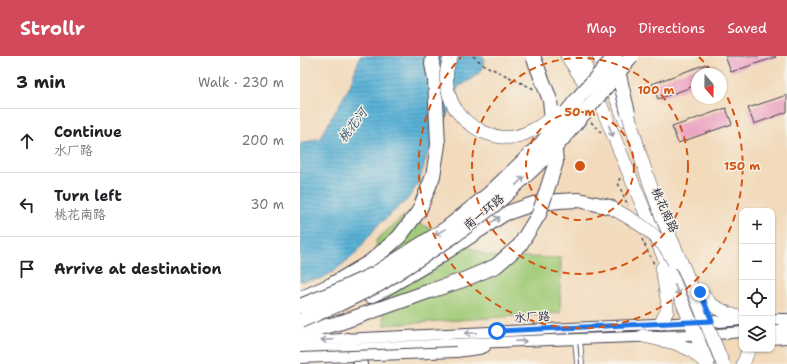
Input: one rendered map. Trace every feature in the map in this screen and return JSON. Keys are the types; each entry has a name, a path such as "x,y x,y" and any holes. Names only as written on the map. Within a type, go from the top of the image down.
{"highway":[{"path":"300,299 331,285 370,262 399,237 419,211 432,176 438,145 435,80 432,64 433,56"},
{"path":"300,333 342,322 463,280 496,266 520,245 539,214 556,162 550,100 533,56"},
{"path":"615,56 628,113"},
{"name":"南一环路","path":"300,306 376,273 447,228 490,193 542,143 579,97 615,56"},
{"name":"南一环路","path":"300,322 380,284 454,236 497,203 554,149 633,56"},
{"path":"300,322 350,305 383,290 434,260 504,214 533,204 559,201 579,200 610,207"}],"main road":[{"path":"451,56 446,79 450,100 461,117 474,127 491,135 512,138 531,131 545,123 579,97"},
{"path":"567,56 602,108"},
{"name":"桃花南路","path":"582,56 707,364"},
{"path":"591,79 602,62 615,56"},
{"path":"596,92 633,56"},
{"name":"桃花南路","path":"602,62 629,130 667,212 730,364"},
{"path":"628,113 661,215 723,364"},
{"path":"610,207 632,219 651,232 665,247 688,286 719,364"},
{"path":"659,246 667,299 667,311 661,323"},
{"path":"700,292 712,305 739,318"},
{"path":"775,332 787,329"},
{"path":"643,336 676,343 691,350 707,364"},
{"path":"350,344 361,364"},
{"path":"743,364 748,352"}],"street":[{"path":"775,316 787,315"},
{"name":"水厂路","path":"300,351 350,344 661,323 720,322 739,319"},
{"path":"775,319 787,319"},
{"path":"775,330 787,329"},
{"name":"水厂路","path":"300,341 350,344 498,342 739,332"},
{"path":"775,340 787,339"},
{"path":"300,358 456,352 479,349 498,342"}],"lane":[{"path":"577,364 578,339"},
{"path":"578,339 582,364"}],"path":[{"path":"473,56 484,65 536,90"},
{"path":"587,118 602,134"},
{"path":"620,177 618,183 630,210"},
{"path":"642,238 654,264"}],"green space":[{"path":"404,216 488,256 561,258 560,313 385,325 376,240"}],"water":[{"name":"桃花河","path":"360,56 483,56 484,58 482,70 472,79 458,87 445,121 427,156 419,182 408,199 377,226 355,254 333,272 320,279 300,281 300,144 320,138 350,86"}],"building":[{"path":"725,56 775,56 776,57 731,72"},
{"path":"706,64 707,68 695,68"},
{"path":"691,70 691,87 658,99 652,84"},
{"path":"787,95 787,112 754,124 748,108"},
{"path":"726,108 732,124 678,143 672,127"}],"route":[{"path":"497,331 712,321 700,292"}]}
